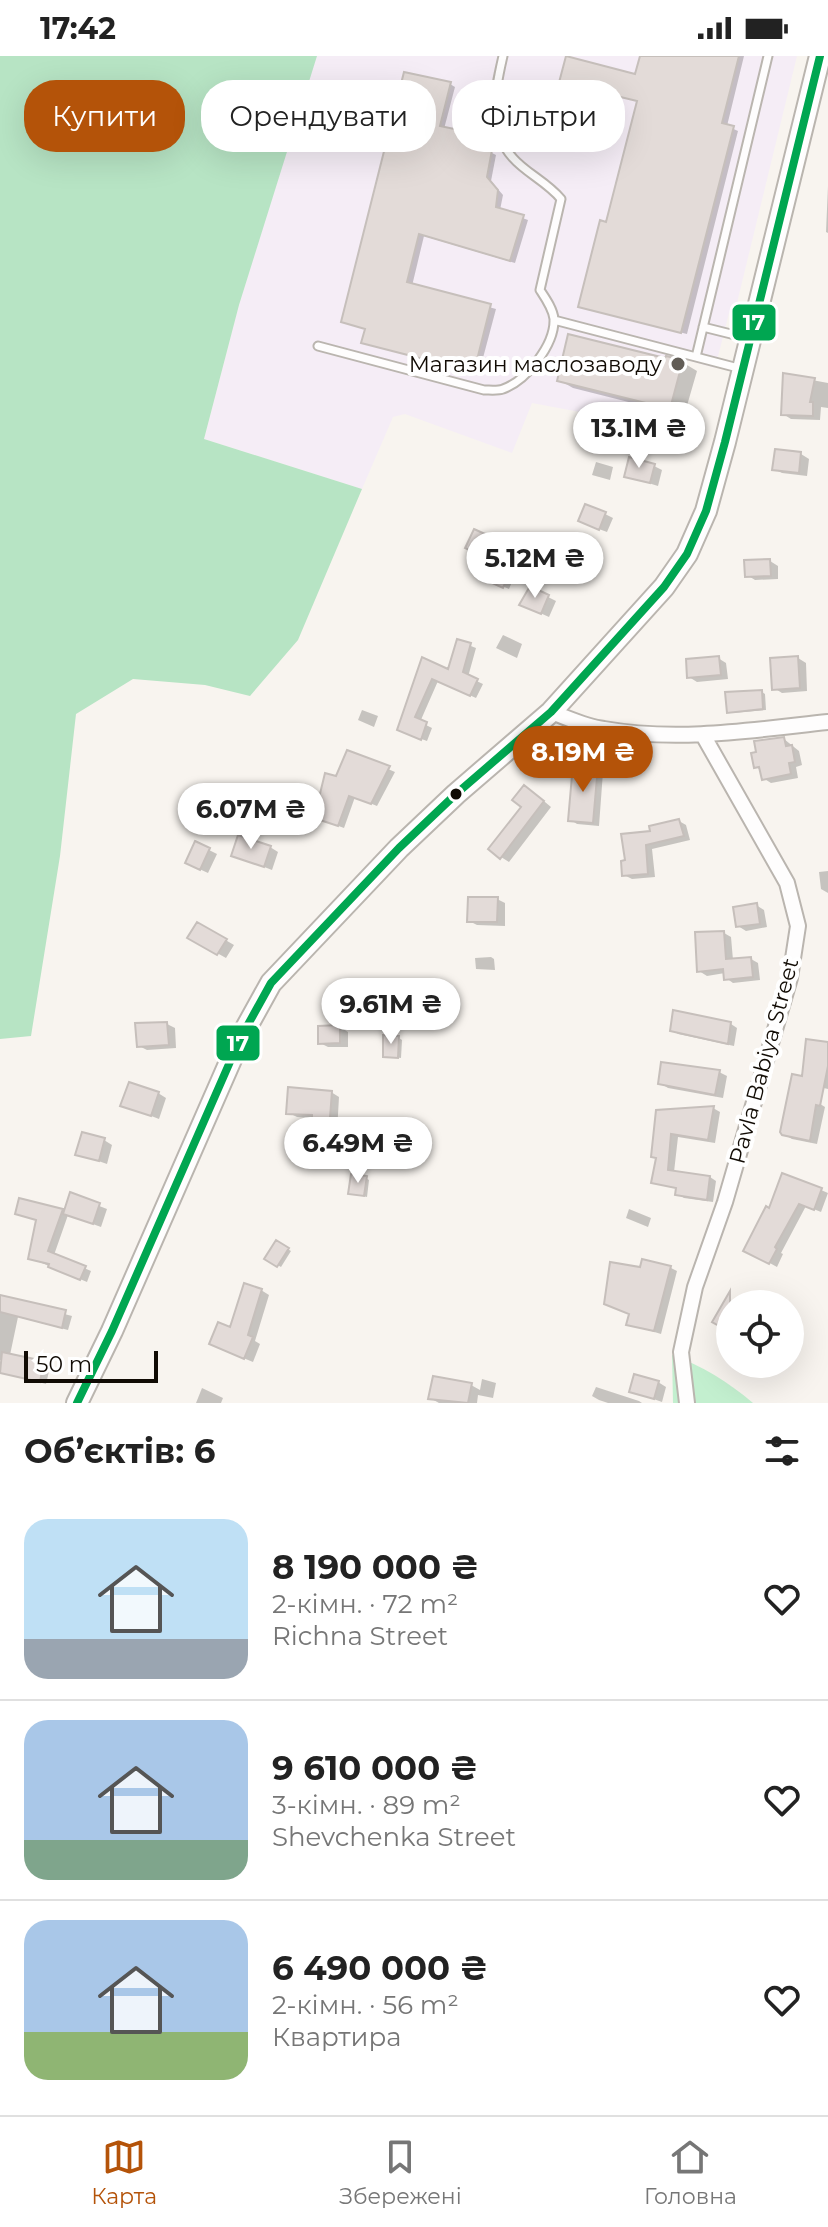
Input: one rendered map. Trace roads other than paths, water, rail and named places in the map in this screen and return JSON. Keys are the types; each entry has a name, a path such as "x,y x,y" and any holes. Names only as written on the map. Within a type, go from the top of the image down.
{"street":[{"path":"77,1403 112,1331 240,1039 271,983 399,848 551,712 664,587 687,554 706,511 820,56"},
{"path":"551,712 602,729 655,734 703,735 828,722"},
{"name":"Pavla Babiya Street","path":"687,1403 681,1352 695,1287 725,1202 790,978 798,926 787,883 703,735"}],"lane":[{"path":"318,346 484,390 502,390 533,368 547,345 554,320 540,290 561,199 548,184 513,158 503,140 496,122 493,97 503,56"},
{"path":"696,357 768,56"},
{"path":"554,320 743,369"},
{"path":"703,327 751,339"}],"place":[{"name":"Магазин маслозаводу","path":"678,364"}]}
